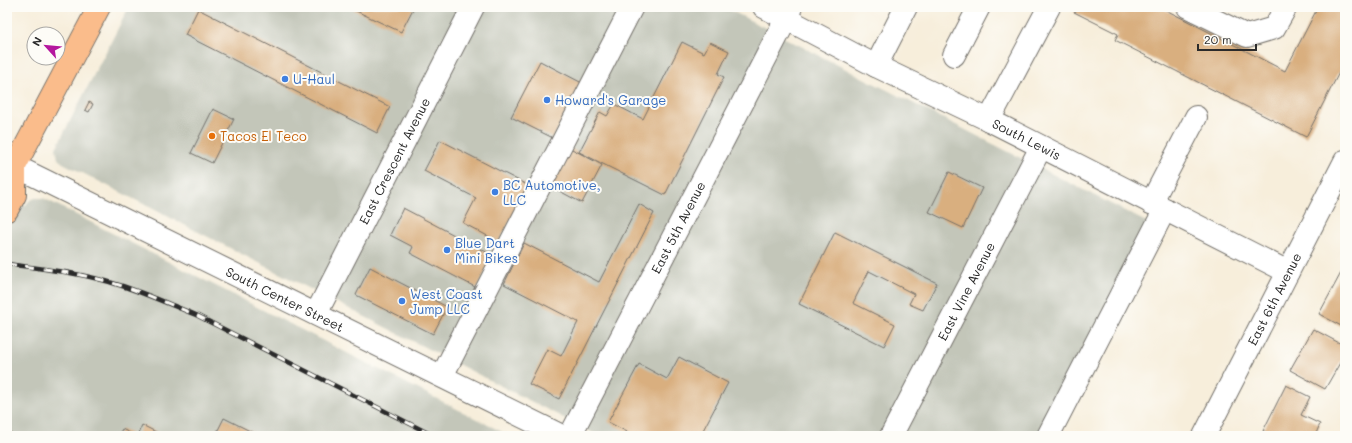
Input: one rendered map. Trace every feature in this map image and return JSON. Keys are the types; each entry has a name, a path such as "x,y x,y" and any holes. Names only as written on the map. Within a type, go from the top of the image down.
{"main road":[{"path":"7,210 15,195 10,167 99,7"}],"street":[{"name":"East Crescent Avenue","path":"316,314 473,7"},
{"path":"442,376 632,7"},
{"name":"South Lewis","path":"764,7 789,13 876,66 990,120 1288,272"},
{"path":"876,66 906,7"},
{"path":"954,55 979,7"},
{"path":"990,120 1049,7"},
{"path":"1188,7 1247,36 1274,28 1286,7"},
{"name":"East 5th Avenue","path":"570,436 789,13"},
{"path":"1048,436 1158,206 1196,117"},
{"name":"East Vine Avenue","path":"891,436 1041,147"},
{"name":"East 6th Avenue","path":"1204,436 1345,162"},
{"name":"South Center Street","path":"10,167 316,314 562,436"}],"shaded area":[{"path":"129,7 724,7 1154,226 1045,436 599,436 63,163 58,159 56,148"},
{"path":"7,196 25,206 29,201 35,198 43,198 510,436 7,436"}],"building":[{"path":"299,7 309,7 307,11"},
{"path":"355,7 414,7 401,32 354,10"},
{"path":"1077,7 1160,7 1285,71 1318,7 1345,7 1345,61 1306,137 1115,40 1118,34 1074,12"},
{"path":"198,9 390,107 377,133 185,35"},
{"path":"682,42 704,53 710,42 729,51 718,74 724,77 665,195 579,152 600,112 607,116 614,104 643,119"},
{"name":"Howard's Garage","path":"540,61 582,83 553,138 511,117"},
{"path":"89,102 93,104 89,112 85,110"},
{"name":"Tacos El Teco","path":"213,109 234,119 212,163 191,153"},
{"name":"BC Automotive, LLC","path":"440,140 529,186 499,242 463,223 476,198 424,171"},
{"path":"570,148 602,165 582,203 550,186"},
{"path":"949,172 982,188 963,228 929,212"},
{"path":"639,204 654,213 559,399 529,384 547,349 561,356 578,322 504,284 524,243 599,282"},
{"name":"Blue Dart Mini Bikes","path":"403,208 494,256 477,288 410,253 413,247 390,235"},
{"path":"835,232 937,283 923,310 909,304 914,294 869,271 853,303 895,324 884,346 799,304"},
{"name":"West Coast Jump LLC","path":"370,267 447,307 433,334 356,295"},
{"path":"1341,273 1345,275 1345,322 1343,327 1319,314"},
{"path":"1313,329 1345,346 1345,354 1325,389 1290,370"},
{"path":"679,357 728,383 700,436 635,436 608,422 639,364 667,379"},
{"path":"1286,385 1310,397 1301,415 1320,424 1315,436 1273,436 1263,431"},
{"path":"224,418 260,436 215,436"},
{"path":"142,425 164,436 137,436"},
{"path":"122,429 136,436 118,436"},
{"path":"7,431 18,436 7,436"}],"railway":[{"path":"7,264 91,277 129,288 158,299 196,315 434,436"}],"place":[{"name":"U-Haul","path":"285,79"},
{"name":"Howard's Garage","path":"547,100"},
{"name":"Tacos El Teco","path":"212,136"},
{"name":"BC Automotive, LLC","path":"495,192"},
{"name":"Blue Dart Mini Bikes","path":"447,250"},
{"name":"West Coast Jump LLC","path":"402,301"}]}
